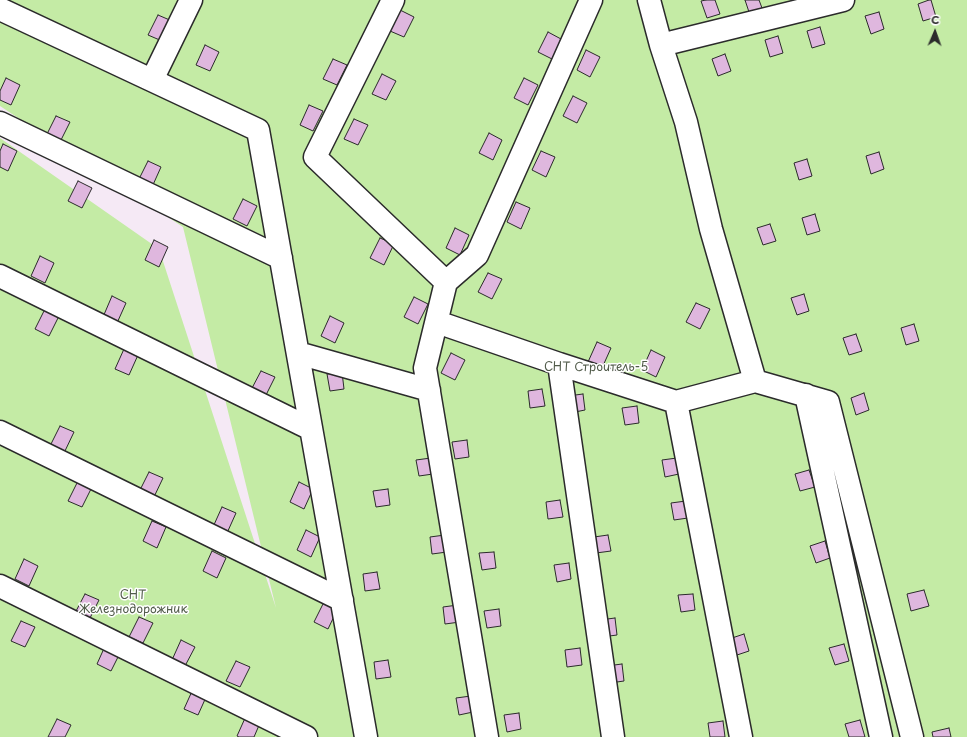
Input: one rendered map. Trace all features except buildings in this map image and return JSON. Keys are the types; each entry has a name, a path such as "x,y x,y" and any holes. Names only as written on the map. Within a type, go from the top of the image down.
{"street":[{"path":"152,80 191,0"},
{"path":"394,0 315,157 446,282"},
{"path":"487,737 426,368 446,282 477,255 591,0"},
{"path":"649,0 661,45 686,122 711,230 755,381"},
{"path":"661,45 843,0"},
{"path":"0,9 258,130 366,737"},
{"path":"0,123 281,258"},
{"path":"0,276 311,429"},
{"path":"437,322 676,402 755,381 828,402 912,737"},
{"path":"298,353 429,390"},
{"path":"559,364 613,737"},
{"path":"806,395 882,737"},
{"path":"676,402 741,737"},
{"path":"0,432 342,600"},
{"path":"0,586 306,737"}],"green space":[{"name":"СНТ Строитель-5","path":"0,0 967,0 967,737 0,737 0,138 159,249 276,608 183,227 0,106"}],"park label":[{"name":"СНТ Железнодорожник","path":"133,603"}]}
